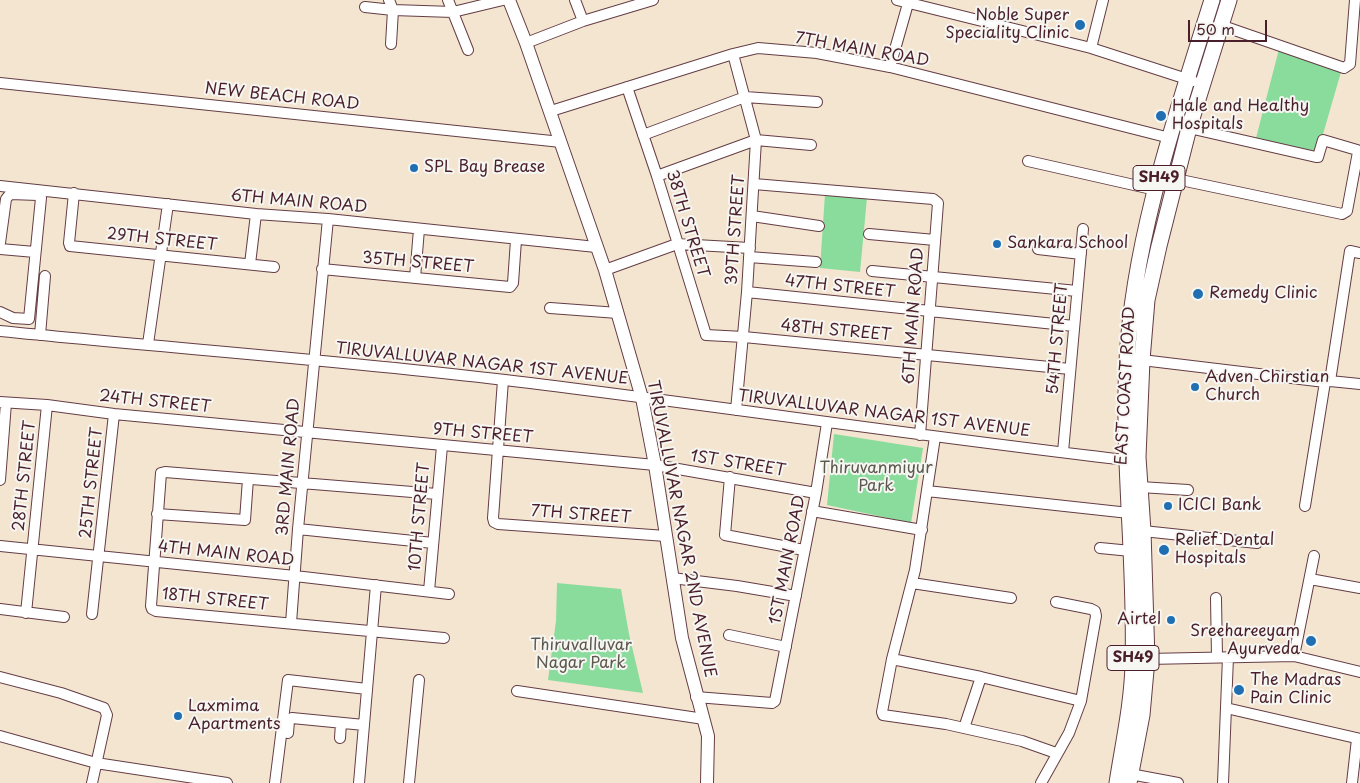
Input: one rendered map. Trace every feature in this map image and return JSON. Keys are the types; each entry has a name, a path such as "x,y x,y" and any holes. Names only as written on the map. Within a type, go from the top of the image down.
{"main road":[{"name":"EAST COAST ROAD","path":"1116,783 1130,709 1133,667 1134,636 1129,513 1132,458 1148,300 1159,246 1189,128 1195,81 1212,0"},
{"name":"EAST COAST ROAD","path":"1129,779 1142,715 1147,659 1143,531 1140,487 1132,458 1127,361 1133,299 1156,190 1170,138 1220,25 1229,0"}],"street":[{"path":"448,0 468,50"},
{"path":"365,7 391,5 453,12 503,0"},
{"name":"TIRUVALLUVAR NAGAR 2ND AVENUE","path":"509,0 551,111 605,270 642,398 655,465 682,638 696,698 708,736 707,783"},
{"path":"575,0 583,21"},
{"path":"526,43 583,21 653,0"},
{"path":"897,0 1091,48 1195,81"},
{"path":"1091,48 1103,0"},
{"path":"1220,25 1344,68 1350,64 1354,0"},
{"path":"890,67 909,2"},
{"path":"391,5 392,44"},
{"name":"7TH MAIN ROAD","path":"551,111 733,54 758,48 817,53 890,67 1170,138"},
{"name":"39TH STREET","path":"733,54 756,140 744,337 736,410"},
{"name":"NEW BEACH ROAD","path":"0,82 561,142"},
{"name":"38TH STREET","path":"627,87 706,334 744,337"},
{"path":"643,135 745,98 818,102"},
{"path":"1176,178 1342,214 1347,211 1357,150 1323,140 1318,157 1316,157 1189,128"},
{"path":"657,176 756,140 811,144"},
{"path":"1028,161 1156,190"},
{"name":"6TH MAIN ROAD","path":"754,184 933,199 937,201 920,435"},
{"name":"6TH MAIN ROAD","path":"0,186 256,214 596,247"},
{"name":"29TH STREET","path":"74,193 70,246 274,267"},
{"path":"0,243 6,199 10,194 38,195 41,198 29,319 13,318 0,312"},
{"path":"148,344 168,204"},
{"path":"250,264 256,214"},
{"path":"752,216 819,226"},
{"name":"3RD MAIN ROAD","path":"291,624 302,484 328,220"},
{"path":"415,278 418,229"},
{"name":"54TH STREET","path":"1063,452 1083,229"},
{"path":"869,234 935,240"},
{"name":"35TH STREET","path":"322,269 511,286 516,240"},
{"path":"605,270 677,244 816,262"},
{"path":"0,249 35,252"},
{"path":"1038,249 1081,254"},
{"path":"1305,506 1327,382 1355,252"},
{"path":"872,271 1077,291"},
{"path":"40,335 45,276"},
{"name":"47TH STREET","path":"747,292 1074,326"},
{"path":"550,308 618,313"},
{"name":"TIRUVALLUVAR NAGAR 1ST AVENUE","path":"0,331 503,380 935,437 1132,458"},
{"name":"48TH STREET","path":"744,337 1070,369"},
{"path":"1142,360 1327,382 1360,384"},
{"path":"498,451 503,380"},
{"path":"0,480 3,403"},
{"name":"24TH STREET","path":"3,403 47,405 114,414 308,432"},
{"name":"28TH STREET","path":"26,613 47,405"},
{"name":"25TH STREET","path":"92,614 114,414"},
{"name":"1ST MAIN ROAD","path":"696,698 774,702 828,423"},
{"name":"9TH STREET","path":"308,432 655,465"},
{"path":"935,437 922,530 912,583 892,659 883,715 964,728 1022,741 1056,753"},
{"name":"10TH STREET","path":"429,591 442,446"},
{"name":"7TH STREET","path":"498,451 494,522 498,524 666,536"},
{"name":"1ST STREET","path":"655,465 816,492"},
{"path":"154,562 161,473 165,472 437,494"},
{"path":"730,477 725,535 804,550"},
{"path":"157,514 244,521 246,519 248,479"},
{"path":"1140,487 1188,490"},
{"path":"927,491 1129,513"},
{"path":"812,511 922,530"},
{"path":"298,528 433,543"},
{"path":"1143,531 1257,543"},
{"name":"4TH MAIN ROAD","path":"0,546 295,576 449,594"},
{"path":"1100,548 1131,551"},
{"path":"1294,656 1314,556"},
{"name":"18TH STREET","path":"154,562 151,606 153,610 291,624"},
{"path":"672,578 796,596"},
{"path":"1310,579 1360,588"},
{"path":"912,583 1011,598"},
{"path":"359,783 376,585"},
{"path":"1216,598 1223,657 1226,708 1223,783"},
{"path":"1041,783 1056,753 1069,733 1081,701 1096,616 1095,611 1056,602"},
{"path":"0,609 64,617"},
{"path":"291,624 444,638"},
{"path":"729,635 786,647"},
{"path":"1147,659 1294,656 1360,672"},
{"path":"892,659 981,677 1081,701"},
{"path":"0,677 61,693 104,708 107,715 92,783"},
{"path":"964,728 981,677"},
{"path":"275,783 288,680 367,689"},
{"path":"409,783 419,680"},
{"path":"516,691 704,719"},
{"path":"1226,708 1358,739 1352,783"},
{"path":"282,783 292,718 364,725"},
{"path":"340,738 341,723"},
{"path":"0,736 96,763 227,783"},
{"path":"1129,779 1178,783"}],"green space":[{"path":"1279,49 1341,72 1317,155 1255,142"},
{"path":"825,194 867,198 860,272 820,268"},
{"name":"Thiruvanmiyur Park","path":"834,434 923,448 911,523 827,505"},
{"name":"Thiruvalluvar Nagar Park","path":"557,583 621,589 643,693 548,680 556,621"}],"place":[{"name":"Noble Super Speciality Clinic","path":"1080,25"},
{"name":"Hale and Healthy Hospitals","path":"1161,116"},
{"name":"SPL Bay Brease","path":"414,168"},
{"name":"Sankara School","path":"997,244"},
{"name":"Remedy Clinic","path":"1198,294"},
{"name":"Adven Chirstian Church","path":"1195,387"},
{"name":"ICICI Bank","path":"1168,506"},
{"name":"Relief Dental Hospitals","path":"1164,550"},
{"name":"Airtel","path":"1171,620"},
{"name":"Sreehareeyam Ayurveda","path":"1311,641"},
{"name":"The Madras Pain Clinic","path":"1239,690"},
{"name":"Laxmima Apartments","path":"178,716"}]}
